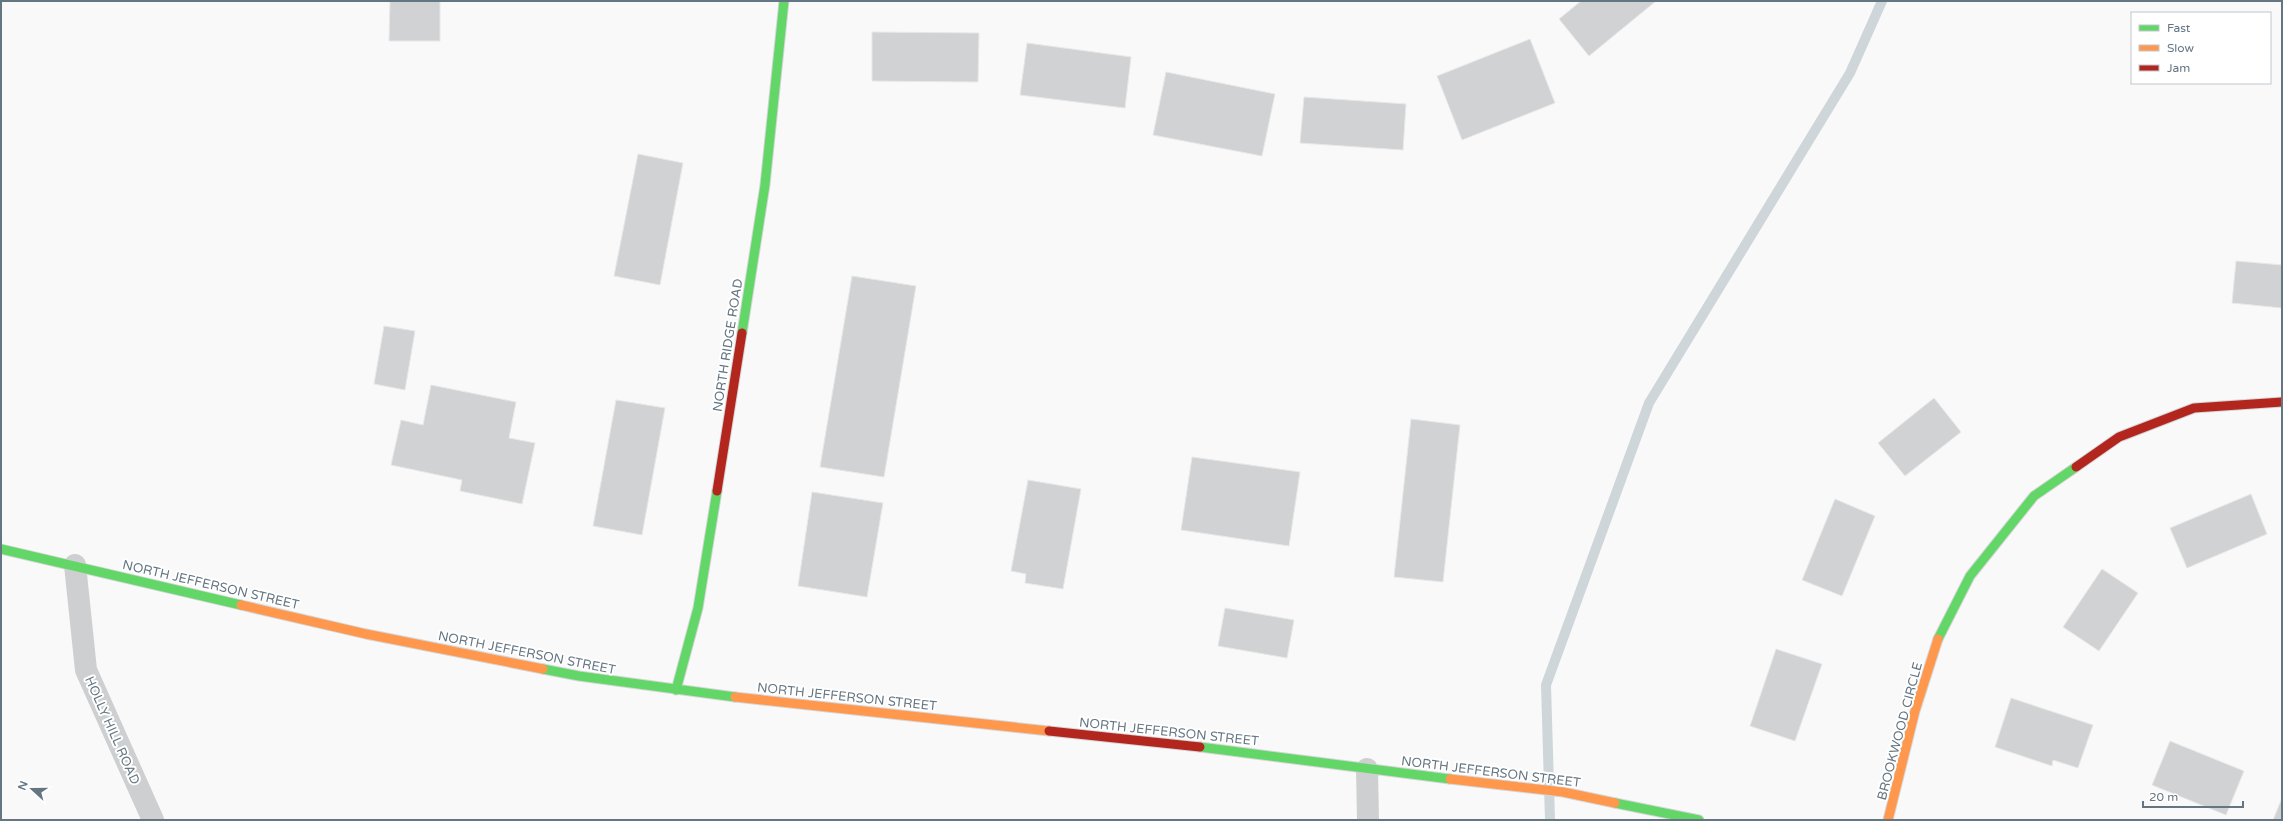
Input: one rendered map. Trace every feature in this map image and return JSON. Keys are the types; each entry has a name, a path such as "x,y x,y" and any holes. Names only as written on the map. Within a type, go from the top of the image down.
{"main road":[{"name":"NORTH RIDGE ROAD","path":"676,690 698,608 765,185 784,1"},
{"name":"BROOKWOOD CIRCLE","path":"1888,820 1915,711 1939,636 1970,576 2034,496 2119,437 2194,408 2282,402"},
{"name":"NORTH JEFFERSON STREET","path":"1,549 366,634 579,676 676,690 1222,749 1367,769 1563,792 1699,820"}],"street":[{"name":"HOLLY HILL ROAD","path":"74,565 86,670 153,820"},
{"path":"1367,769 1368,820"}],"building":[{"path":"390,1 440,1 440,41 389,41"},
{"path":"1581,1 1656,1 1589,56 1559,19"},
{"path":"872,32 979,33 978,82 872,81"},
{"path":"1530,39 1555,103 1462,140 1437,76"},
{"path":"1027,43 1131,57 1125,108 1020,95"},
{"path":"1166,72 1275,94 1262,156 1153,135"},
{"path":"1304,97 1406,104 1403,150 1300,143"},
{"path":"638,154 683,163 660,285 614,276"},
{"path":"2236,261 2282,265 2282,308 2232,303"},
{"path":"852,276 916,286 884,477 820,467"},
{"path":"384,326 415,331 405,390 374,384"},
{"path":"431,385 516,402 509,438 535,443 522,504 460,491 462,480 391,465 401,420 423,425"},
{"path":"1934,398 1961,432 1905,476 1878,443"},
{"path":"616,400 665,408 642,535 593,526"},
{"path":"1411,419 1460,425 1443,582 1394,577"},
{"path":"1192,457 1300,472 1289,546 1181,530"},
{"path":"1028,480 1081,489 1063,589 1025,583 1026,574 1011,571"},
{"path":"812,492 883,503 867,597 798,586"},
{"path":"2251,494 2267,534 2187,568 2170,528"},
{"path":"1835,499 1875,516 1842,596 1802,580"},
{"path":"2102,569 2138,593 2099,651 2063,627"},
{"path":"1225,608 1294,620 1287,658 1218,646"},
{"path":"1776,649 1822,664 1795,741 1750,726"},
{"path":"2011,698 2093,725 2078,768 2053,760 2052,766 1995,747"},
{"path":"2170,741 2244,771 2226,815 2152,785"},
{"path":"2282,798 2282,820 2273,820"}],"waterway":[{"path":"1550,820 1546,685 1649,403 1850,73 1882,1"}],"traffic: fast":[{"path":"742,333 765,185 784,1"},
{"path":"1938,639 1970,576 2034,496 2076,467"},
{"path":"676,690 698,608 717,491"},
{"path":"1,549 241,605"},
{"path":"543,669 579,676 735,697"},
{"path":"1200,747 1450,779"},
{"path":"1615,803 1699,820"}],"traffic: slow":[{"path":"241,605 366,634 543,669"},
{"path":"1888,820 1915,711 1938,639"},
{"path":"735,697 1049,731"},
{"path":"1450,779 1563,792 1615,803"}],"traffic: jam":[{"path":"717,491 742,333"},
{"path":"2076,467 2119,437 2194,408 2282,402"},
{"path":"1049,731 1200,747"}]}
